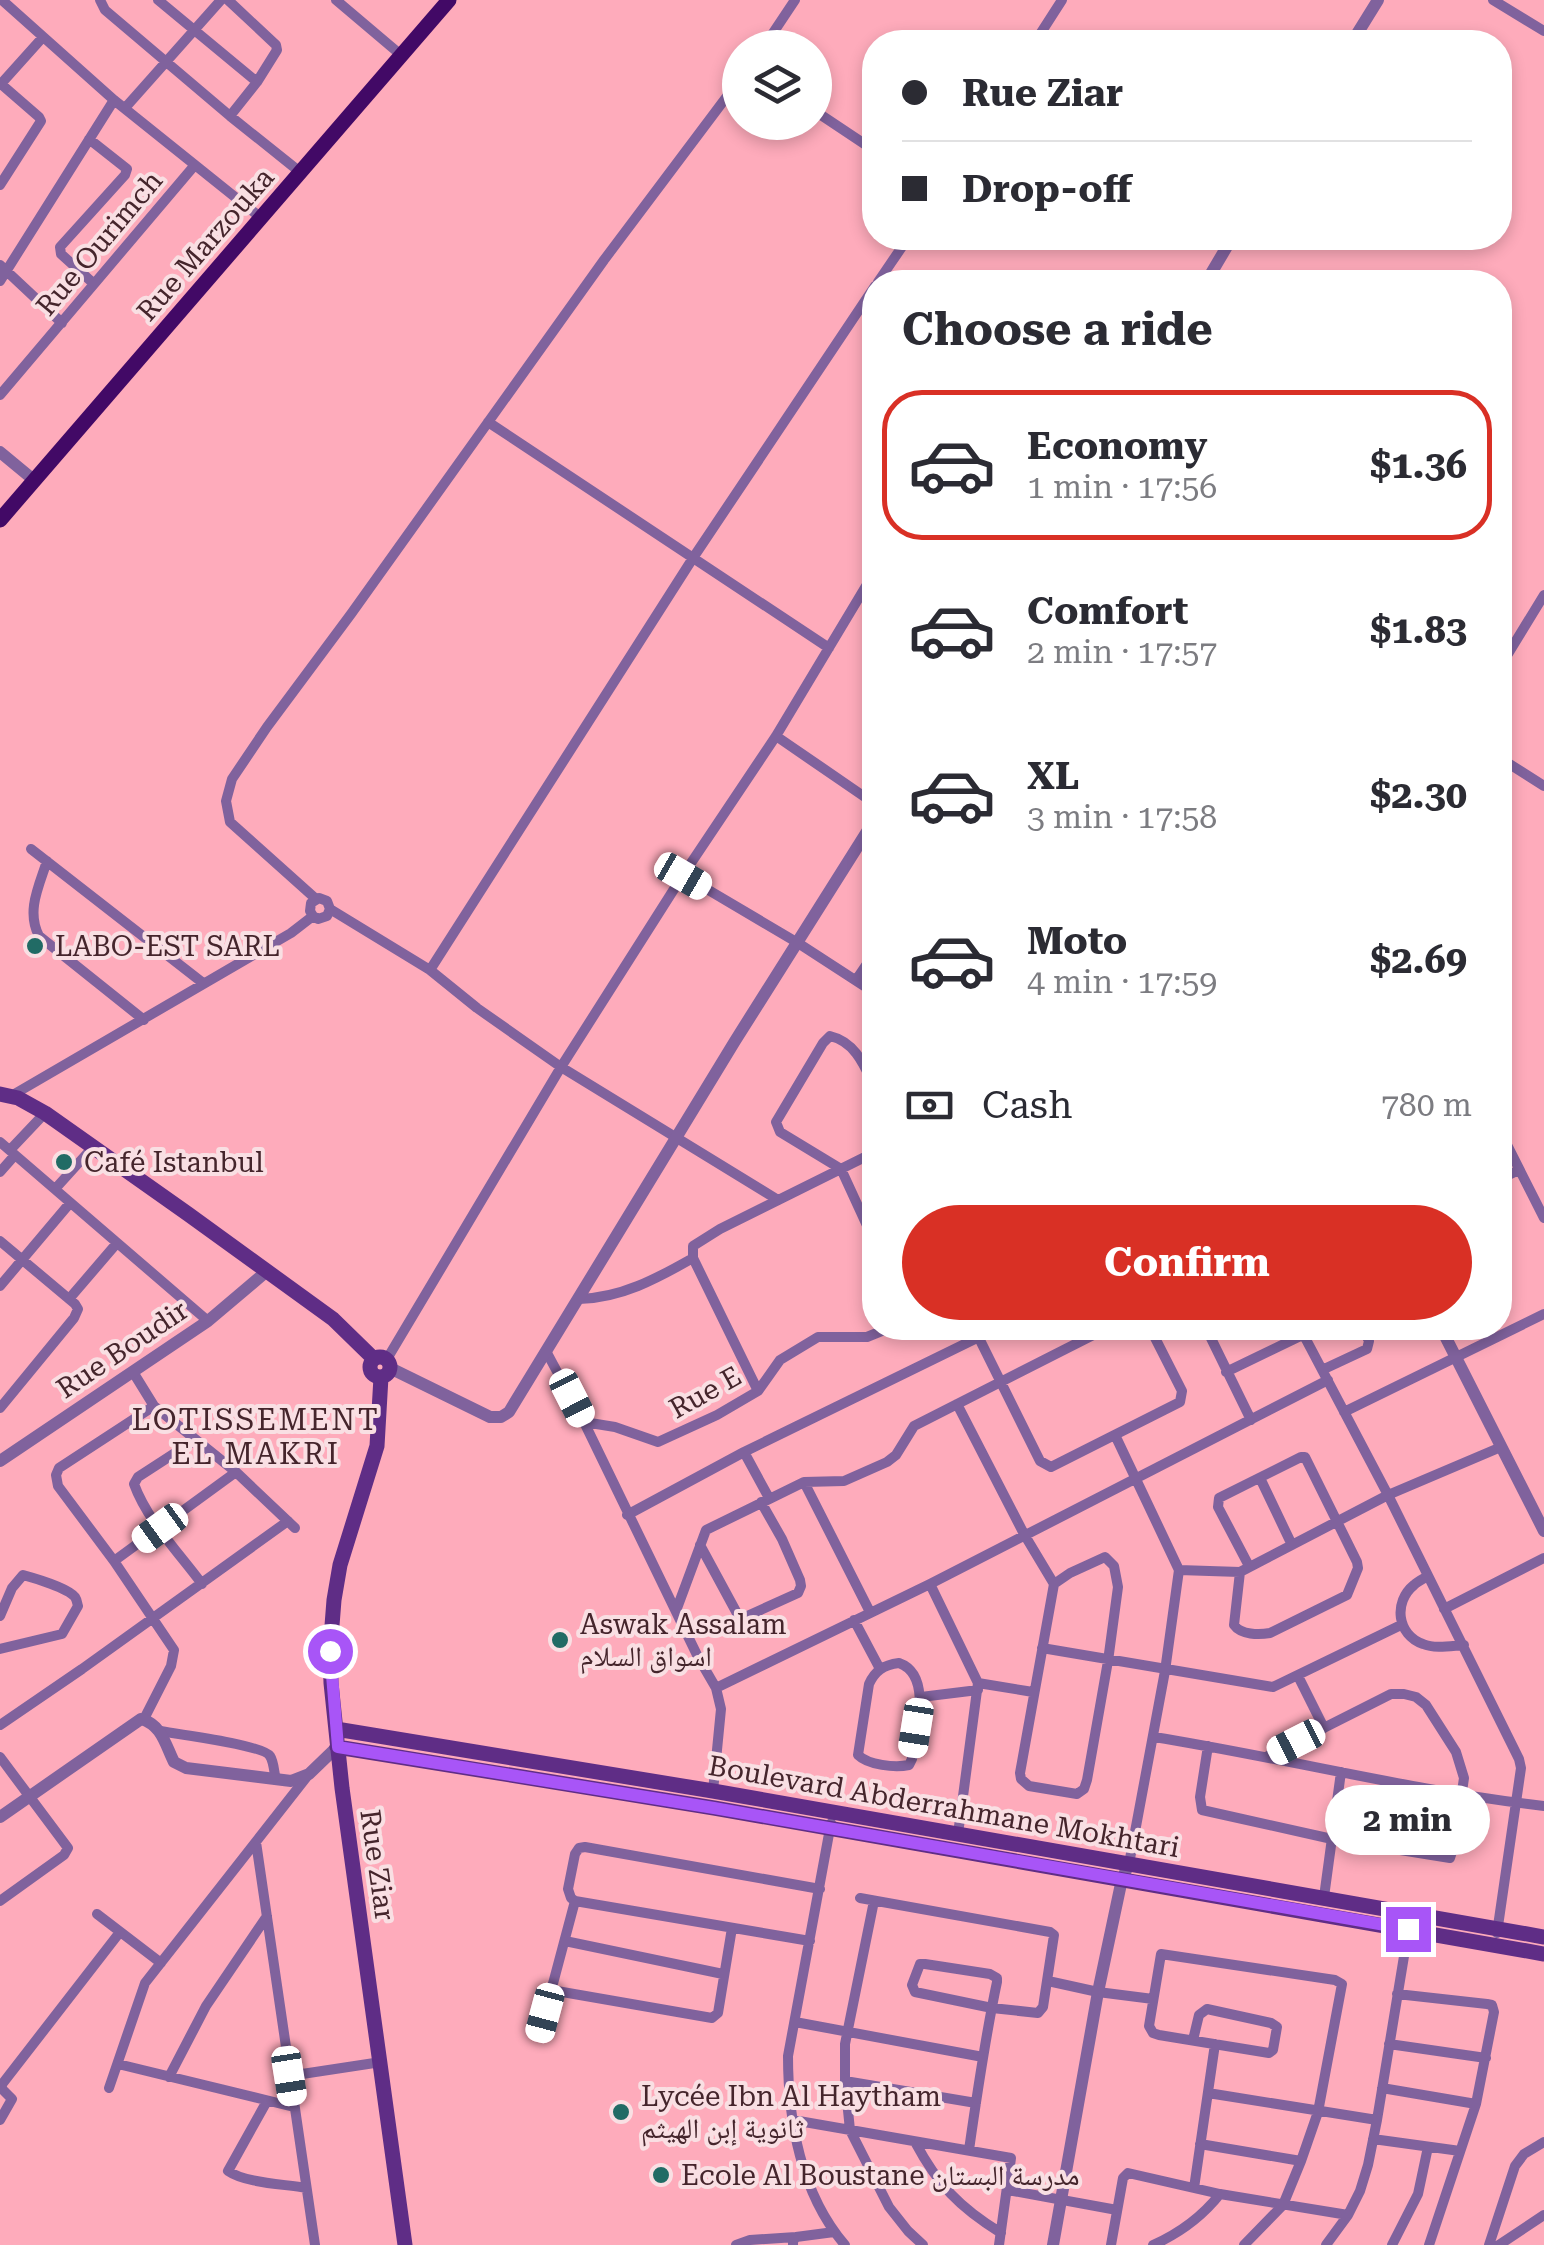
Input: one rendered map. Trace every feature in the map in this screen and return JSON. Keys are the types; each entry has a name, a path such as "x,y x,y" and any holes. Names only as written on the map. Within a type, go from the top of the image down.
{"main road":[{"name":"Rue Marzouka","path":"0,520 449,0"},
{"path":"6,1095 46,1113 333,1319 383,1366"},
{"name":"Rue Ziar","path":"383,1366 377,1446 340,1565 330,1651 338,1747 405,2245"},
{"name":"Boulevard Abderrahmane Mokhtari","path":"336,1730 498,1755 571,1776 1496,1936 1544,1937"},
{"name":"Boulevard Abderrahmane Mokhtari","path":"338,1747 497,1773 571,1776 713,1791 832,1821 958,1834 1125,1871 1324,1897 1410,1921"},
{"path":"497,1773 498,1755"},
{"name":"Boulevard Abderrahmane Mokhtari","path":"1496,1936 1544,1954"}],"street":[{"path":"2,0 114,100 260,217"},
{"path":"158,0 258,82"},
{"path":"125,108 225,0 276,45 275,56 230,116"},
{"path":"774,30 795,0"},
{"path":"1043,30 1062,0"},
{"path":"1359,30 1378,0"},
{"path":"1493,0 1544,30"},
{"path":"342,2 401,56"},
{"path":"103,5 300,172"},
{"path":"0,186 40,117 0,84 43,37"},
{"path":"62,323 2,272 114,100"},
{"path":"722,103 267,727 232,778 226,809 234,826 316,899 327,901 330,909 430,970 476,1008 561,1067 778,1200"},
{"path":"832,122 862,142"},
{"path":"89,139 127,169 60,247 62,254 94,282"},
{"name":"Rue Ourimch","path":"0,395 194,166"},
{"path":"430,970 693,558 862,305"},
{"path":"488,422 829,648"},
{"path":"0,452 35,481"},
{"path":"862,593 776,736 561,1067 383,1366 480,1413 498,1418 509,1412 862,840"},
{"path":"1512,648 1544,595"},
{"path":"776,736 862,795"},
{"path":"1512,766 1544,786"},
{"path":"31,849 203,982"},
{"path":"47,862 34,903 32,922 39,936 144,1020"},
{"path":"683,876 862,984"},
{"path":"313,916 310,908 316,899"},
{"path":"6,1095 144,1020 313,916 324,918 330,909"},
{"path":"856,980 862,971"},
{"path":"862,1064 846,1042 830,1036 776,1121 780,1132 841,1169 862,1215"},
{"path":"0,1172 46,1113"},
{"path":"0,1142 208,1321"},
{"path":"55,1189 93,1147"},
{"path":"1512,1156 1544,1218"},
{"path":"758,1391 692,1258 692,1248 695,1242 862,1158"},
{"path":"1512,1173 1519,1170"},
{"path":"0,1286 70,1203"},
{"path":"0,1241 78,1310 0,1408"},
{"path":"72,1302 117,1243"},
{"path":"578,1299 614,1296 692,1258"},
{"name":"Rue Boudir","path":"0,1461 208,1321 267,1272"},
{"path":"1512,1330 1544,1314"},
{"name":"Rue E","path":"584,1422 615,1427 658,1442 718,1415 758,1391 786,1355 818,1337 862,1337"},
{"path":"628,1515 961,1340"},
{"path":"981,1340 1042,1463 1050,1468 1177,1405 1182,1399 1182,1391 1156,1340"},
{"path":"676,1611 706,1530 804,1482 844,1481 887,1462 914,1426 1084,1340"},
{"path":"1211,1340 1251,1420"},
{"path":"1226,1372 1285,1340"},
{"path":"1307,1340 1520,1759 1496,1936"},
{"path":"716,1688 1251,1420 1367,1349 1369,1340"},
{"path":"1447,1340 1544,1531"},
{"path":"1344,1412 1492,1340"},
{"path":"546,1351 716,1688 721,1709 713,1791"},
{"path":"0,1725 291,1524 236,1472 154,1406 132,1372"},
{"path":"958,1404 1054,1584 1021,1780 1029,1786 1080,1793 1087,1780 1108,1661 1117,1574 1105,1557 1054,1584"},
{"path":"144,1719 174,1653 114,1561 58,1486 56,1475 59,1468 154,1406"},
{"path":"1053,2245 1098,1992 1154,1737 1179,1570 1115,1435"},
{"path":"195,1440 134,1484 160,1528 202,1584"},
{"path":"1179,1570 1245,1569 1388,1495 1501,1447"},
{"path":"700,1545 740,1618 798,1592 801,1586 744,1452"},
{"path":"1305,1458 1358,1568 1344,1598 1270,1634 1260,1635 1239,1631 1234,1625 1245,1569 1217,1503 1219,1498 1260,1478 1305,1458"},
{"path":"114,1561 236,1472"},
{"path":"1260,1478 1292,1545"},
{"path":"804,1482 870,1612"},
{"path":"1444,1608 1544,1558"},
{"path":"0,1616 22,1575 72,1595 78,1606 62,1634 0,1649"},
{"path":"1428,1576 1413,1585 1405,1596 1400,1608 1401,1625 1418,1643 1464,1646"},
{"path":"930,1584 978,1687 958,1834"},
{"path":"854,1620 880,1668"},
{"path":"1042,1648 1273,1687 1401,1625"},
{"path":"888,1664 905,1665 912,1672 921,1697 909,1765 880,1764 859,1758 869,1684 880,1668 888,1664"},
{"path":"1298,1676 1324,1728"},
{"path":"921,1697 978,1687 1033,1692"},
{"path":"1208,1746 1200,1797 1202,1810 1332,1839 1450,1858 1464,1778 1456,1752 1416,1696 1391,1694 1268,1756"},
{"path":"0,1818 139,1719 160,1731 172,1760 180,1766 291,1781 309,1774"},
{"path":"160,1731 266,1752 276,1780"},
{"path":"1154,1737 1544,1806"},
{"path":"108,2088 146,1983 309,1774 338,1747"},
{"path":"0,1757 66,1844 67,1852 0,1900"},
{"path":"1324,1897 1341,1772"},
{"path":"832,1821 788,2056 788,2093 804,2168 820,2209 845,2245"},
{"path":"256,1842 315,2245"},
{"path":"810,1942 575,1901 568,1889 575,1854 585,1846 820,1889"},
{"path":"860,1898 1050,1932 1055,1939 1043,2008 1038,2013 992,2008 915,1992 912,1986 918,1966 994,1976 997,1982 992,2008 983,2057 969,2150"},
{"path":"539,2036 575,1901"},
{"path":"874,1901 847,2033 845,2081 850,2130 889,2207 923,2245"},
{"path":"97,1914 161,1963"},
{"path":"169,2076 206,2006 267,1916"},
{"path":"1326,2245 1348,2216 1360,2191 1374,2139 1410,1921"},
{"path":"551,1990 708,2018 715,2016 732,1928"},
{"path":"0,2120 12,2099 1,2088 3,2083 120,1932"},
{"path":"565,1940 723,1974"},
{"path":"1194,2040 1199,2015 1207,2010 1278,2027 1274,2050 1269,2052 1159,2036 1150,2031 1160,1956 1164,1953 1340,1981 1342,1988 1318,2112 1301,2161 1283,2204 1244,2245"},
{"path":"1048,1981 1153,1999"},
{"path":"1398,1994 1492,2005 1494,2012 1476,2104 1429,2245"},
{"path":"795,2022 983,2057"},
{"path":"1194,2188 1216,2044"},
{"path":"1389,2044 1486,2058"},
{"path":"289,2076 381,2062"},
{"path":"118,2064 294,2106"},
{"path":"845,2081 976,2103"},
{"path":"1382,2088 1476,2104"},
{"path":"1208,2093 1378,2120"},
{"path":"267,2101 228,2171 233,2176 306,2188"},
{"path":"793,2120 1012,2160 1000,2239"},
{"path":"1374,2139 1460,2151"},
{"path":"915,2142 930,2171 948,2193 1000,2239"},
{"path":"1489,2245 1515,2166 1524,2154 1544,2142"},
{"path":"1200,2144 1301,2161"},
{"path":"1392,2245 1418,2194 1428,2147"},
{"path":"1110,2245 1123,2178 1128,2174 1348,2216"},
{"path":"1008,2190 1118,2210"},
{"path":"1152,2245 1186,2228 1220,2194"},
{"path":"1498,2245 1544,2214"},
{"path":"736,2245 750,2240 794,2242 834,2232"}],"place":[{"name":"LABO-EST SARL","path":"35,946"},
{"name":"Café Istanbul","path":"64,1162"},
{"name":"Aswak Assalam اسواق السلام","path":"560,1640"},
{"name":"Lycée Ibn Al Haytham ثانوية إبن الهيثم","path":"621,2112"},
{"name":"Ecole Al Boustane مدرسة البستان","path":"661,2175"}],"district":[{"name":"LOTISSEMENT EL MAKRI","path":"256,1437"}],"route":[{"path":"330,1651 338,1747 1408,1929"}]}
